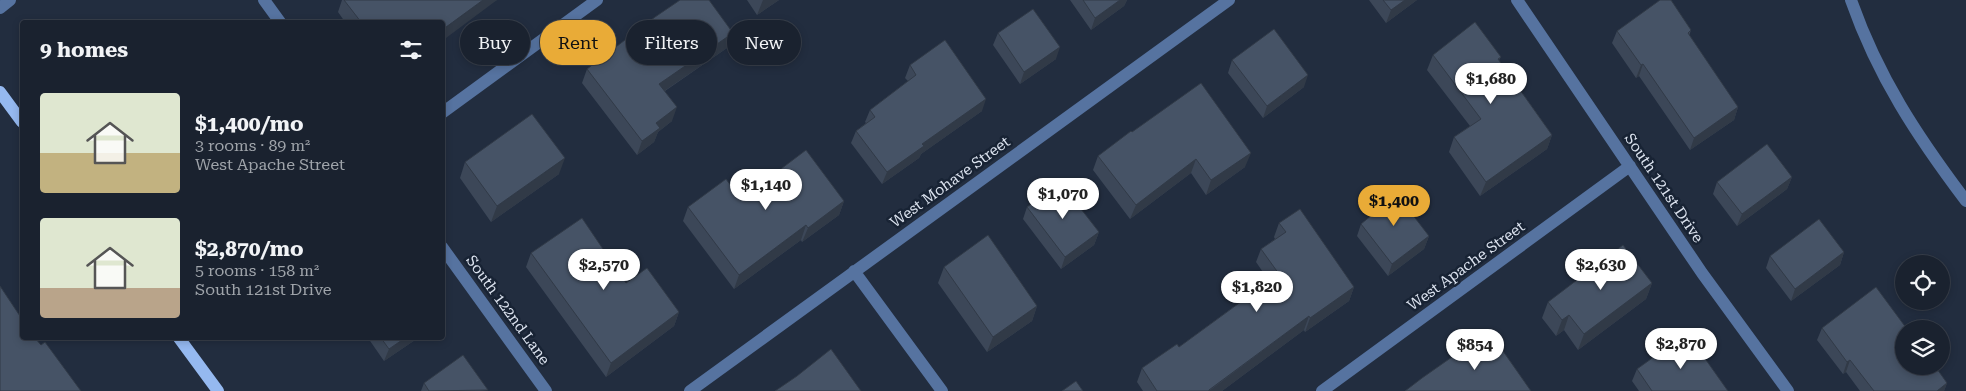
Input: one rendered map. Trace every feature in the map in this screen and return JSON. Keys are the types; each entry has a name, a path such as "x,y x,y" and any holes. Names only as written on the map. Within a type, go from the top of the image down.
{"main road":[{"path":"0,92 20,119"},
{"path":"180,340 218,391"}],"street":[{"path":"0,8 10,0"},
{"path":"264,0 279,20"},
{"path":"445,110 597,0"},
{"name":"South 121st Drive","path":"1517,0 1702,273 1788,391"},
{"path":"1851,0 1876,60 1906,118 1966,201"},
{"name":"West Mohave Street","path":"690,391 1225,1"},
{"name":"West Apache Street","path":"1322,391 1630,166"},
{"name":"South 122nd Lane","path":"445,251 546,391"},
{"path":"854,272 942,391"}],"building":[{"path":"344,0 483,0 445,28 445,20 359,20"},
{"path":"680,0 709,0 727,25 727,37 717,44 717,20 651,20"},
{"path":"1083,0 1120,0 1095,18"},
{"path":"1383,0 1405,0 1391,10"},
{"path":"1660,0 1671,0 1691,30 1688,33 1738,107 1694,138 1643,64 1641,65 1617,31"},
{"path":"1033,9 1060,47 1024,72 998,33"},
{"path":"1475,22 1501,57 1498,59 1552,135 1486,182 1454,137 1481,119 1433,55"},
{"path":"1274,29 1308,75 1267,106 1232,60"},
{"path":"626,39 626,65 687,65 659,84 677,107 656,123 660,128 642,141 587,69 592,65 616,65 616,47"},
{"path":"945,40 986,99 922,144 924,146 887,172 856,131 875,117 870,110 916,75 910,65"},
{"path":"1201,83 1251,153 1211,180 1196,159 1136,205 1098,156"},
{"path":"532,114 565,158 497,206 465,162"},
{"path":"1767,144 1792,177 1742,214 1717,182"},
{"path":"806,150 844,201 808,228 806,225 739,275 688,207 726,179 741,199"},
{"path":"1060,182 1099,232 1065,257 1027,207"},
{"path":"1392,188 1429,236 1392,264 1361,224 1378,210 1373,203"},
{"path":"1300,209 1354,287 1310,318 1309,316 1209,391 1157,391 1142,368 1177,344 1179,347 1279,274 1261,249 1286,232 1279,223"},
{"path":"582,218 626,283 647,268 679,312 611,363 531,253"},
{"path":"1819,219 1844,252 1795,289 1770,256"},
{"path":"988,235 1037,306 993,337 944,267"},
{"path":"1623,245 1652,283 1584,334 1569,315 1562,320 1548,302"},
{"path":"0,286 20,316 20,340 37,340 41,345 45,342 81,391 0,391"},
{"path":"1876,287 1900,320 1895,320 1895,375 1941,375 1947,383 1937,391 1874,391 1850,360 1847,362 1822,328"},
{"path":"1489,331 1531,391 1405,391 1422,378"},
{"path":"1687,333 1728,391 1652,391 1637,369"},
{"path":"382,340 402,340 389,349"},
{"path":"831,349 861,391 775,391 797,376"},
{"path":"463,355 488,390 429,391 424,383"},
{"path":"1076,381 1083,391 1062,391"}]}
